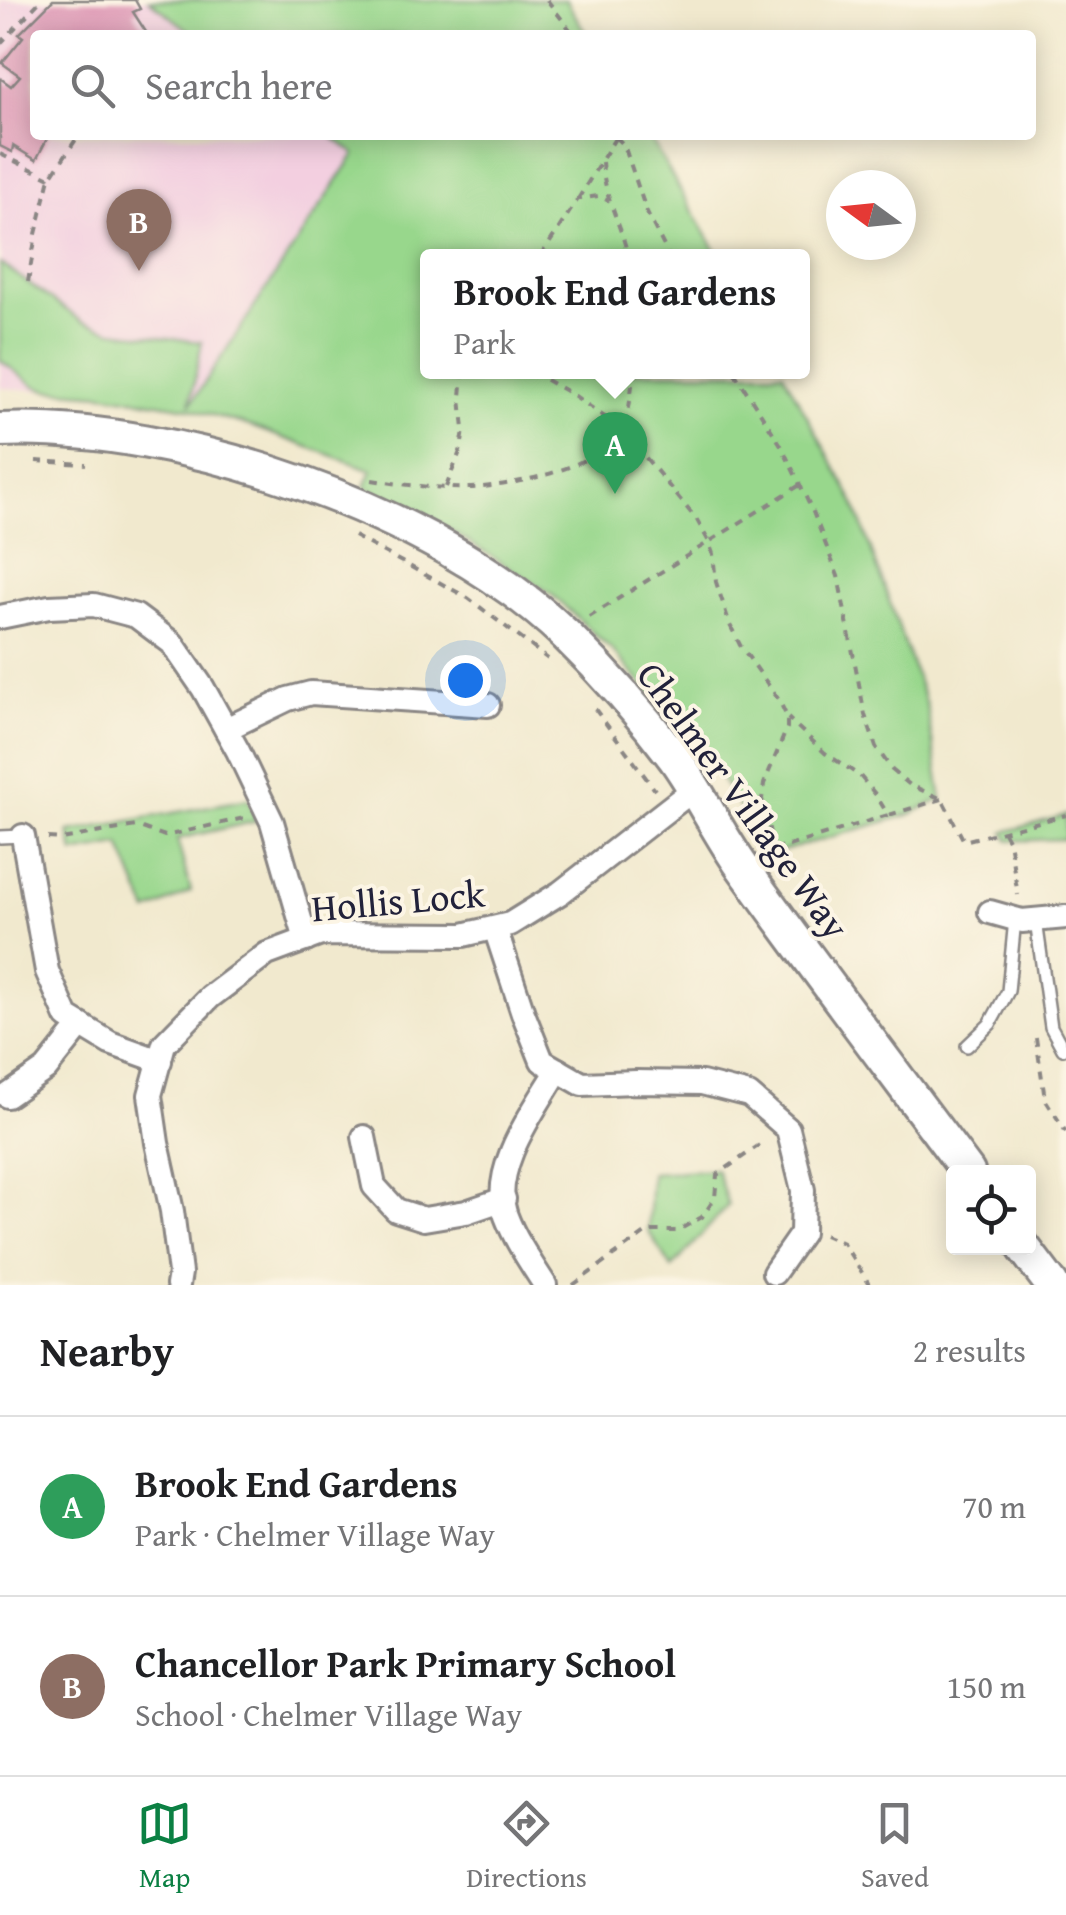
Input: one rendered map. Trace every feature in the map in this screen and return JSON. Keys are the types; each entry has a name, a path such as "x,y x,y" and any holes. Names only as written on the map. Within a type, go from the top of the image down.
{"street":[{"name":"Chelmer Village Way","path":"0,430 30,428 114,436 212,455 289,478 382,516 457,554 519,594 564,633 674,759 742,867 963,1165"},
{"path":"0,618 49,607 94,604 136,616 172,643 203,688 268,813 306,940"},
{"path":"226,730 310,692 488,705"},
{"name":"Hollis Lock","path":"178,1285 172,1211 150,1096 164,1044 210,997 268,954 322,934 463,935 510,924 560,893 694,789"},
{"path":"12,837 47,972 68,1017 110,1043 160,1061"},
{"path":"990,912 1026,920 1066,918"},
{"path":"495,928 522,1013 542,1060 582,1084 702,1083 749,1095 788,1129 803,1190 802,1233 774,1273"},
{"path":"7,1096 46,1070 80,1025"},
{"path":"546,1285 504,1212 504,1171 558,1070"},
{"path":"364,1137 374,1186 396,1210 424,1219 466,1212 504,1199"},
{"path":"1029,1255 1052,1285"}],"lane":[{"path":"967,1046 990,1024 1008,990 1026,920"},
{"path":"1026,920 1051,1027 1063,1049"}],"path":[{"path":"0,44 41,0"},
{"path":"547,0 570,30"},
{"path":"28,282 50,178 76,140"},
{"path":"546,249 614,140"},
{"path":"619,140 665,249"},
{"path":"0,154 50,178"},
{"path":"602,162 608,202 627,249"},
{"path":"578,199 598,196 608,202"},
{"path":"446,487 464,430 462,379"},
{"path":"544,379 623,430 697,520 714,554 716,582 740,646 787,717 824,753 860,776 888,815"},
{"path":"368,480 471,488 537,478 586,459 623,430 633,379"},
{"path":"739,379 781,445 838,576 865,714 876,747 892,770 910,785 942,799 964,841 1066,815"},
{"path":"26,460 86,464"},
{"path":"564,633 800,485"},
{"path":"774,846 762,799 764,784 787,728 787,717"},
{"path":"742,867 774,846 782,848 942,799"},
{"path":"12,837 61,838 136,826 165,836 268,813"},
{"path":"573,1285 648,1231 676,1230 702,1216 715,1198 716,1175 786,1127"},
{"path":"802,1226 843,1243 870,1285"}],"shaded area":[{"path":"0,0 149,0 188,30 30,30 30,140 337,140 356,154 188,408 103,394 0,388"}],"green space":[{"path":"149,0 566,0 584,30 188,30"},
{"path":"337,140 651,140 715,249 420,249 420,379 787,379 854,502 926,704 942,799 908,815 765,856 752,825 708,759 612,650 550,593 443,526 365,487 372,470 188,408 103,394 47,390 35,386 0,360 0,263 82,321 113,331 202,342 190,405 355,154"},
{"path":"248,799 257,821 177,839 191,891 148,912 120,845 74,853 69,832"},
{"path":"1066,815 1066,839 1009,841 1004,832"},
{"path":"716,1169 728,1205 672,1268 648,1231 651,1173"}],"building":[{"path":"53,0 135,0 140,9 133,12 145,30 30,30 30,140 46,140 36,160 13,146 12,152 0,146 0,78 11,86 20,76 2,63 23,37 19,34"}],"place":[{"name":"Chancellor Park Primary School","path":"139,271"},
{"name":"Brook End Gardens","path":"615,494"}]}
